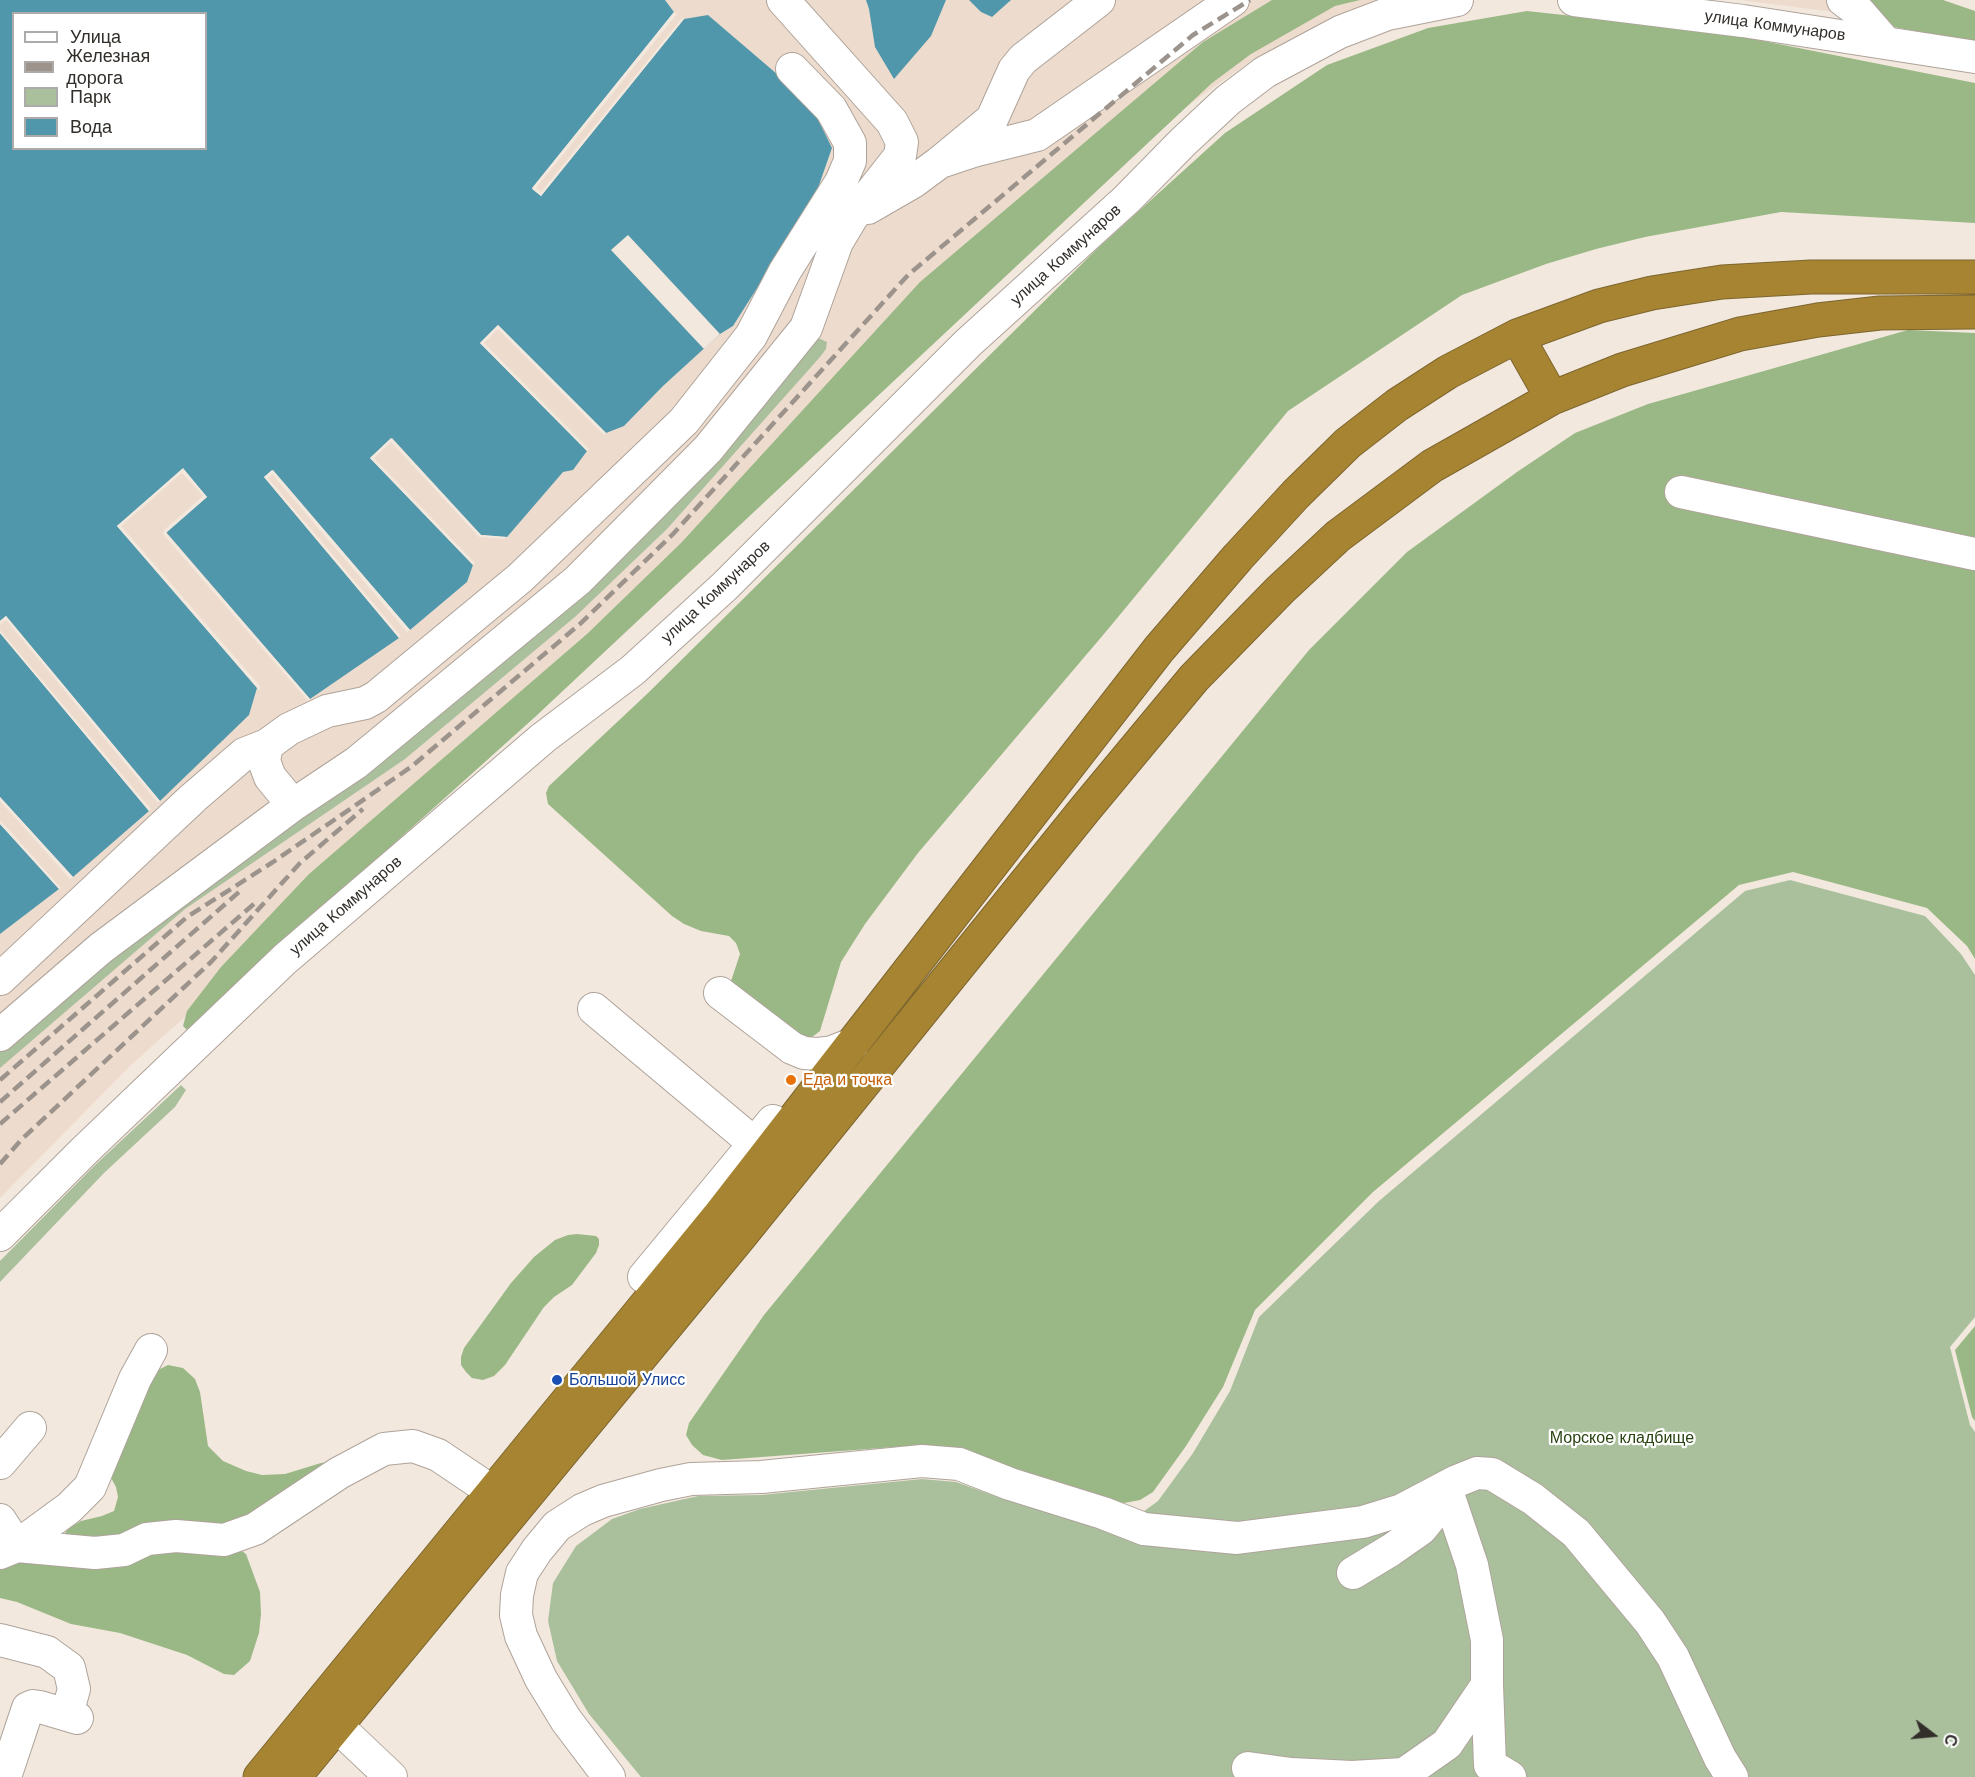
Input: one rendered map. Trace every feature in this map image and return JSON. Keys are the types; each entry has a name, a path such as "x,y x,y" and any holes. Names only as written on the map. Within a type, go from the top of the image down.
{"highway":[{"path":"260,1777 717,1217 842,1048 1159,649 1238,557 1347,443 1396,405 1448,372 1517,336 1599,306 1652,293 1722,282 1811,277 1975,277"},
{"path":"294,1777 741,1235 1194,678 1280,590 1338,536 1432,465 1552,398 1622,370 1740,334 1818,320 1880,314 1975,312"},
{"path":"1517,336 1552,398"}],"street":[{"path":"0,1035 101,948 293,805 356,763 578,580 708,449 806,328 837,242 852,217 900,156 902,142 892,122 783,0"},
{"path":"852,217 899,190 940,162 992,119 1014,70 1023,59 1099,0"},
{"path":"940,162 1036,135 1233,0"},
{"name":"улица Коммунаров","path":"0,1235 84,1151 285,959 543,738 633,670 725,586 968,343 1127,200 1183,142 1228,100 1265,72 1340,32 1387,14 1457,0"},
{"name":"улица Коммунаров","path":"1574,0 1743,21 1975,57"},
{"path":"1843,0 1859,12 1886,43"},
{"path":"0,979 201,791 244,754 267,745 289,729 327,711 365,703 376,697 520,578 684,421 751,336 785,271 841,182 850,161 850,143 831,109 792,69"},
{"path":"1681,492 1975,554"},
{"path":"267,745 264,761 270,777 293,805"},
{"path":"720,993 792,1048 804,1053 842,1048"},
{"path":"594,1009 755,1144"},
{"path":"644,1277 755,1144 842,1048"},
{"path":"9,1549 69,1508 90,1487 135,1379 151,1350"},
{"path":"0,1463 30,1428"},
{"path":"9,1549 95,1553 124,1550 147,1539 176,1536 224,1540 255,1529 339,1473 384,1449 413,1446 438,1455 493,1492"},
{"path":"609,1777 566,1720 541,1679 521,1636 516,1615 517,1595 522,1573 557,1526 582,1510 603,1501 692,1479 761,1477 922,1461 959,1464 1010,1484 1103,1513 1144,1529 1237,1538 1363,1522 1402,1510 1477,1473 1492,1474 1533,1499 1576,1533 1650,1622 1673,1657 1720,1758 1732,1777"},
{"path":"1353,1573 1421,1528 1434,1513 1446,1488"},
{"path":"1446,1488 1472,1565 1487,1640 1487,1685 1500,1771"},
{"path":"0,1520 9,1549"},
{"path":"0,1640 47,1652 69,1668 74,1689 72,1716 40,1707 28,1708 4,1777"},
{"path":"1248,1768 1291,1774 1352,1777 1404,1774 1447,1744 1487,1685"},
{"path":"337,1726 355,1741 359,1767 391,1777"},
{"path":"1447,1744 1500,1771"}],"shaded area":[{"path":"665,0 866,0 869,9 931,36 946,0 969,0 981,12 992,17 1011,0 1391,0 1383,1 1249,62 1091,175 625,627 132,1064 0,1198 0,934 59,889 0,824 0,797 149,811 0,633 0,621 6,616 249,715 257,688 117,526 183,468 264,477 272,470 410,630 467,582 370,458 391,438 563,472 573,470 480,343 498,325 624,426 663,386 720,334 733,326 818,188 832,148 798,92 708,15 541,196 532,188 674,12"},
{"path":"1740,0 1878,0 1872,17"}],"green space":[{"path":"1272,0 1360,0 1335,6 1251,54 1212,83 535,717 270,955 195,1028 187,1030 183,1026 187,1011 221,967 309,874 587,634 681,543 920,282 1203,42"},
{"path":"1867,0 1943,0 1975,11 1975,42 1888,26"},
{"path":"1527,11 1718,32 1975,83 1975,223 1781,212 1645,237 1596,249 1546,264 1462,295 1288,411 1109,628 918,853 865,924 841,962 820,1031 812,1037 802,1039 729,987 740,954 736,943 729,936 701,931 672,916 548,804 546,793 549,786 647,694 1098,248 1225,133 1327,65 1428,28"},
{"path":"1908,330 1975,333 1975,959 1967,946 1927,908 1793,872 1739,885 1373,1192 1255,1310 1223,1387 1186,1446 1153,1492 1140,1500 1124,1503 1108,1500 1015,1470 962,1449 921,1445 722,1460 703,1455 692,1445 686,1435 689,1423 764,1315 1309,650 1407,552 1575,433 1648,404"},
{"path":"814,336 827,342 826,349 820,357 667,529 576,616 405,759 185,909 0,1068 0,1046 105,955 362,773"},
{"name":"Морское кладбище","path":"1790,880 1925,916 1961,954 1975,975 1975,1317 1950,1347 1970,1425 1975,1432 1975,1777 641,1777 589,1714 557,1661 548,1621 553,1583 576,1546 612,1519 640,1509 698,1496 761,1495 922,1479 956,1482 1009,1501 1099,1528 1125,1525 1158,1501 1193,1453 1230,1391 1259,1317 1379,1201 1745,891"},
{"path":"181,1085 186,1090 175,1107 104,1173 0,1282 0,1261 94,1166"},
{"path":"577,1234 596,1236 599,1239 596,1253 572,1285 544,1307 505,1365 494,1376 483,1380 472,1378 461,1365 464,1348 511,1283 534,1257 555,1240"},
{"path":"1975,1326 1975,1421 1972,1417 1955,1350"},
{"path":"168,1365 183,1368 195,1379 200,1392 208,1446 223,1461 262,1475 285,1474 331,1462 252,1520 121,1541 66,1536 65,1533 69,1528 81,1521 114,1511 118,1497 110,1476 154,1372"},
{"path":"158,1546 238,1548 246,1554 260,1592 261,1614 259,1633 250,1661 234,1675 224,1674 187,1655 120,1633 71,1624 17,1602 0,1598 0,1566 5,1562"}],"water":[{"path":"0,0 665,0 674,12 532,189 541,196 684,19 708,15 811,105 832,148 818,188 733,326 720,334 663,386 624,426 606,433 498,325 480,343 587,451 573,470 563,472 507,537 481,535 392,438 370,458 473,565 467,582 410,630 273,470 264,477 399,638 310,699 166,532 207,497 183,469 117,526 257,688 249,715 160,801 6,616 0,621"},
{"path":"866,0 946,0 931,36 894,79 875,47"},
{"path":"969,0 1011,0 992,17 981,12"},
{"path":"0,633 149,811 73,877 0,797"},
{"path":"0,824 59,889 0,934"}],"pier":[{"path":"674,12 677,14 536,188 541,192 682,18 684,19 541,196 532,188"},
{"path":"628,235 720,334 704,349 611,250"},
{"path":"498,325 606,433 604,435 498,329 484,343 589,449 587,451 480,343"},
{"path":"391,438 481,535 507,537 504,539 479,537 391,442 374,458 475,563 473,565 370,458"},
{"path":"183,468 207,497 166,533 310,699 308,701 163,534 164,530 203,496 182,473 121,526 260,686 260,691 117,526"},
{"path":"272,470 410,630 407,632 272,474 268,478 401,636 399,638 264,477"},
{"path":"6,616 160,801 158,803 6,620 0,624"},
{"path":"0,630 151,809 149,811 0,633"},
{"path":"0,797 73,877 70,879 0,801"},
{"path":"0,821 61,888 59,889 0,824"}],"railway":[{"path":"0,1080 187,917 273,862 411,767 580,624 673,534 908,275 1193,35 1250,0"},
{"path":"0,1164 21,1140 211,962 300,863 363,809"},
{"path":"0,1102 239,892"},
{"path":"0,1124 255,903"}],"place":[{"name":"Еда и точка","path":"791,1080"},
{"name":"Большой Улисс","path":"557,1380"}]}
